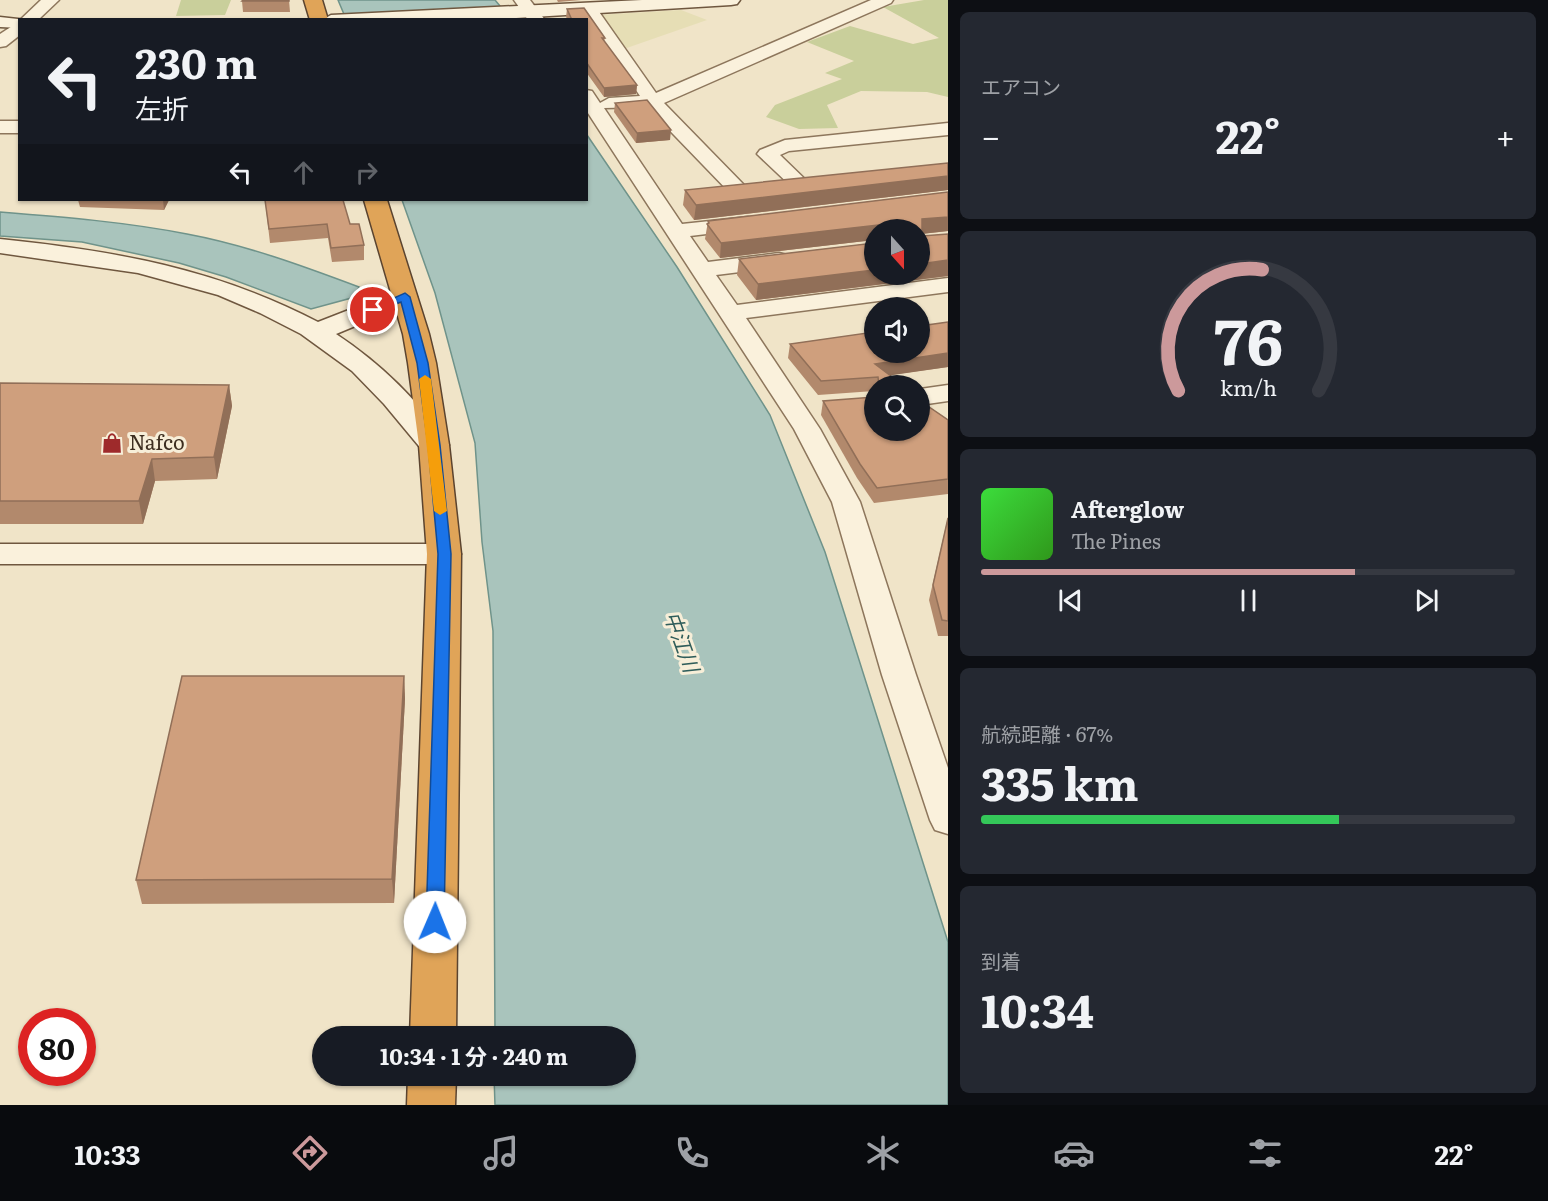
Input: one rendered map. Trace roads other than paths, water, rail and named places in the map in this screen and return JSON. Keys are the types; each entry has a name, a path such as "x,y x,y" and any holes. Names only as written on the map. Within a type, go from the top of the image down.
{"highway":[{"path":"313,0 318,18"},
{"path":"375,201 405,297 422,363 434,445 444,554 433,1026"},
{"path":"431,1105 432,1086"}],"street":[{"path":"30,18 51,0"},
{"path":"356,18 731,0"},
{"path":"590,100 652,101 885,0"},
{"path":"593,6 652,101 756,189"},
{"path":"0,22 18,24"},
{"path":"0,42 18,26"},
{"path":"590,100 666,198 676,231 807,429 846,502 899,675 948,820"},
{"path":"0,127 18,127"},
{"path":"800,184 767,153 785,146 948,129"},
{"path":"718,193 823,182"},
{"path":"676,231 770,220"},
{"path":"0,246 89,255 150,267 204,282 269,307 349,355 386,387 434,445"},
{"path":"701,270 806,257"},
{"path":"730,313 948,285"},
{"path":"315,333 405,297"},
{"path":"793,408 822,406"},
{"path":"0,554 444,554"}],"water":[{"path":"338,0 495,0 510,18 346,18"},
{"name":"中江川","path":"588,136 677,267 770,415 825,552 948,942 948,1105 495,1105 494,1086 636,1086 636,1026 495,1026 493,631 482,542 475,443 435,293 402,201 588,201"},
{"path":"0,212 118,223 209,239 274,257 359,287 355,297 311,309 226,277 179,263 82,242 0,236"}],"place":[{"name":"Nafco","path":"112,443"}]}
